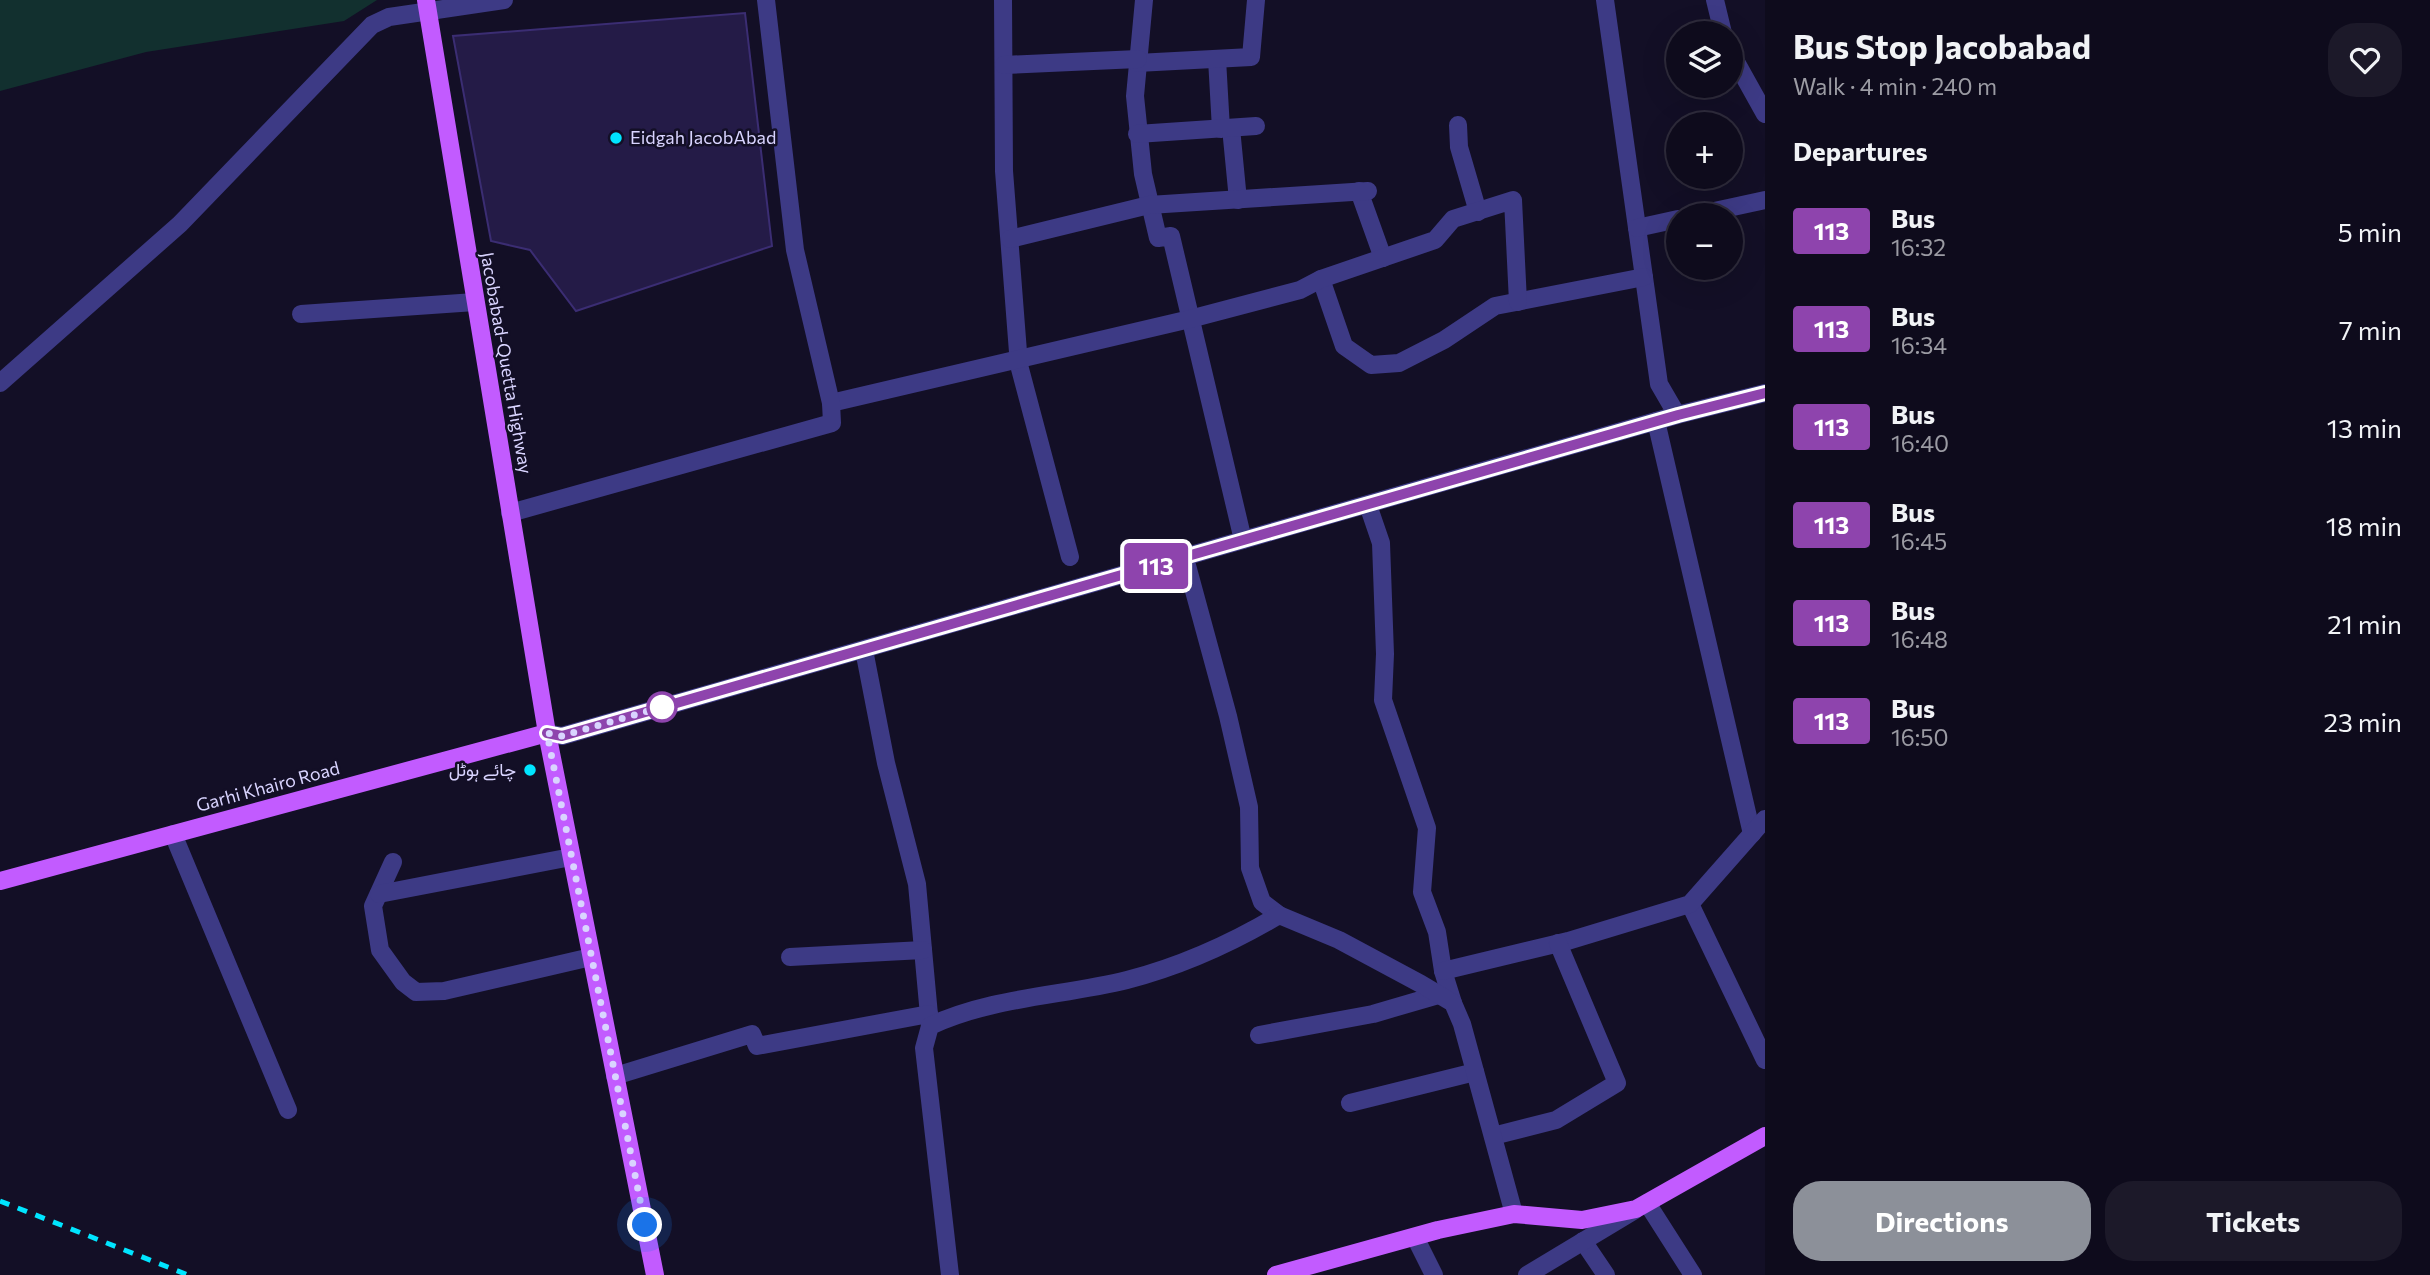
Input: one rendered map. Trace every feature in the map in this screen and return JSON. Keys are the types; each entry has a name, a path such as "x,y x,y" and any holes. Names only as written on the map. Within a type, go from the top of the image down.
{"main road":[{"name":"Jacobabad-Quetta Highway","path":"426,5 547,733 655,1275"},
{"name":"Garhi Khairo Road","path":"0,881 547,733"},
{"path":"1276,1275 1415,1237 1514,1214 1582,1220 1641,1206 1765,1136"}],"street":[{"path":"0,383 180,224 372,25 426,5 504,0"},
{"path":"510,513 832,422 831,403 795,250 766,0"},
{"path":"1003,0 1004,171 1018,357 1070,557"},
{"path":"1144,0 1135,96 1149,205 1158,238 1171,236 1244,540"},
{"path":"1004,65 1251,57 1256,0"},
{"path":"1605,0 1659,384 1678,415"},
{"path":"1715,0 1720,21"},
{"path":"1217,59 1238,200"},
{"path":"1743,75 1765,114"},
{"path":"1458,125 1459,147 1478,212"},
{"path":"1138,134 1256,127"},
{"path":"1010,239 1149,205 1363,191 1383,258"},
{"path":"1743,205 1765,200"},
{"path":"831,403 1018,357 1190,319 1300,290 1321,279 1435,240 1453,219 1513,201 1518,302"},
{"path":"1637,228 1666,222"},
{"path":"1321,279 1344,345 1371,365 1399,363 1444,340 1495,306 1644,277"},
{"path":"302,314 475,302"},
{"path":"547,733 562,736 1656,421 1765,393"},
{"path":"1656,421 1752,834"},
{"path":"1368,505 1381,543 1385,654 1383,700 1427,828 1422,891 1437,932 1445,999"},
{"path":"1185,558 1228,716 1249,807 1251,868 1262,902 1279,915 1339,940 1445,999 1462,1024 1514,1214"},
{"path":"864,650 886,763 917,884 930,1020 924,1048 950,1275"},
{"path":"1443,971 1558,943 1690,904 1765,820"},
{"path":"173,834 288,1110"},
{"path":"379,894 571,857"},
{"path":"393,862 373,906 380,950 403,982 416,992 444,991 591,957"},
{"path":"1690,904 1765,1060"},
{"path":"615,1076 752,1034 757,1046 930,1020 1128,979 1213,950 1279,915"},
{"path":"1493,1136 1556,1120 1617,1083 1558,943"},
{"path":"790,957 923,950"},
{"path":"1259,1035 1445,999"},
{"path":"1350,1103 1475,1072"},
{"path":"1527,1275 1641,1206 1693,1275"},
{"path":"1415,1237 1434,1275"},
{"path":"1583,1241 1606,1275"}],"green space":[{"path":"0,0 377,0 344,21 146,52 0,91"}],"building":[{"name":"Eidgah JacobAbad","path":"745,13 772,246 576,311 530,250 491,241 453,36"}],"railway":[{"path":"0,1201 188,1275"}],"bus line":[{"name":"113","path":"547,733 562,736 1678,415 1765,393"}],"place":[{"name":"Eidgah JacobAbad","path":"616,138"},
{"name":"چائے ہوٹل","path":"530,770"}],"route":[{"path":"645,1225 547,733 562,736 662,707"}]}
